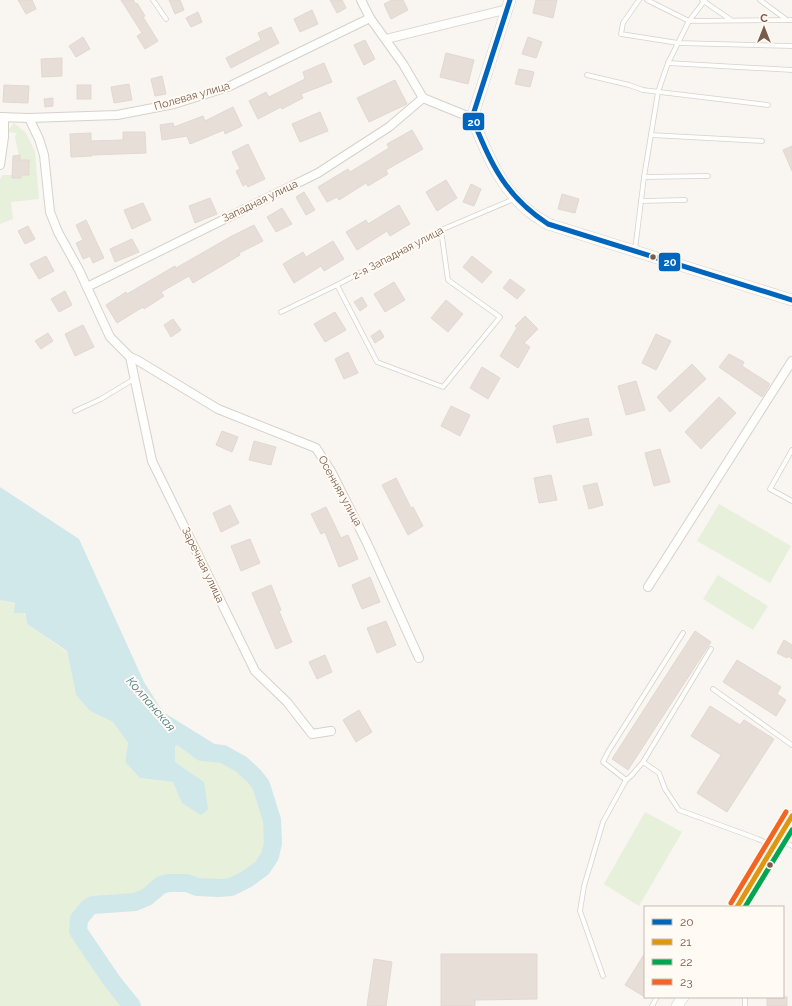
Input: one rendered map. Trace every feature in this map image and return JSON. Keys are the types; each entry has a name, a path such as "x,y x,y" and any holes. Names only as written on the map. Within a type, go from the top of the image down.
{"street":[{"path":"361,0 370,18 403,64 423,98 472,118"},
{"path":"386,39 509,4"},
{"path":"509,4 472,118 491,164 516,198 530,212 548,224 792,300"},
{"name":"Полевая улица","path":"2,117 29,118 117,115 174,104 228,87 370,18"},
{"name":"Западная улица","path":"87,288 318,173 389,127 423,98"},
{"path":"0,165 6,134 2,117"},
{"path":"29,118 39,139 44,155 50,212 58,232 79,270 110,337 130,357"},
{"name":"Заречная улица","path":"130,357 152,461 255,671 287,702 312,734 331,731"},
{"name":"Осенняя улица","path":"130,357 218,409 316,448 332,473 364,536 419,658"},
{"path":"648,587 792,361"},
{"path":"738,906 792,816"}],"lane":[{"path":"153,0 166,19"},
{"path":"639,0 623,23 621,34 678,43 792,46"},
{"path":"647,0 689,21 790,20"},
{"path":"760,0 790,20"},
{"path":"635,252 644,177 658,92 668,63 689,21 703,1 731,21"},
{"path":"668,63 792,70"},
{"path":"587,75 629,84 644,90 768,105"},
{"path":"651,134 762,141"},
{"path":"644,177 708,176"},
{"name":"2-я Западная улица","path":"281,312 337,285 440,230 516,198"},
{"path":"641,201 685,200"},
{"path":"337,285 377,362 444,387 500,317 448,280 440,230"},
{"path":"76,411 101,399 134,378"},
{"path":"792,450 770,489 792,501"},
{"path":"626,780 603,762 683,633"},
{"path":"603,976 580,910 584,886 603,822 626,780 632,776 643,762 711,649"},
{"path":"713,689 792,745"},
{"path":"643,762 659,773 665,789 679,810 758,840 792,846"}],"green space":[{"path":"14,123 26,133 35,152 39,199 11,202 13,219 0,224 0,180 2,175 13,175 13,178 21,178 21,175 29,175 29,160 20,160 15,138 16,133 7,132"},
{"path":"719,504 791,546 770,583 697,541"},
{"path":"718,575 768,606 753,630 703,599"},
{"path":"0,600 11,602 19,606 24,613 27,624 67,652 76,695 90,711 113,722 128,743 125,762 140,778 173,782 183,803 204,782 175,762 175,745 181,743 219,753 241,764 258,780 268,802 273,832 272,850 265,864 253,876 236,885 224,888 204,888 173,882 161,886 148,896 136,902 93,905 82,914 79,922 79,931 81,936 112,981 132,1006 0,1006"},
{"path":"645,812 682,832 639,906 604,884"}],"water":[{"path":"0,487 79,539 144,682 163,712 221,748 223,754 181,743 175,746 175,762 204,782 208,809 201,815 182,803 173,782 140,778 125,762 128,743 113,722 90,711 76,695 67,651 27,624 25,613 14,613 15,603 0,600"}],"building":[{"path":"18,0 32,0 36,9 26,14"},
{"path":"121,0 133,0 136,4 137,3 145,16 143,17 158,41 145,49 137,36 142,33"},
{"path":"169,0 180,0 184,10 175,14"},
{"path":"330,0 342,0 346,8 337,13"},
{"path":"392,0 403,0 408,10 391,19 384,4"},
{"path":"536,0 557,0 553,18 533,13"},
{"path":"312,10 318,24 300,32 294,19"},
{"path":"198,12 202,22 191,27 186,18"},
{"path":"271,27 279,43 231,68 226,58 261,40 258,33"},
{"path":"83,37 90,49 76,57 69,46"},
{"path":"528,37 542,42 536,58 522,54"},
{"path":"365,40 375,59 364,65 354,45"},
{"path":"446,53 474,60 468,84 440,77"},
{"path":"62,58 62,76 42,77 41,59"},
{"path":"324,63 332,82 301,94 303,98 258,119 249,101 266,92 269,97 305,79 303,72"},
{"path":"519,69 534,72 530,87 515,84"},
{"path":"162,76 166,94 155,96 151,79"},
{"path":"395,80 407,104 369,122 357,98"},
{"path":"129,84 132,100 114,103 111,87"},
{"path":"4,85 29,86 28,103 3,102"},
{"path":"77,85 91,85 91,99 77,99"},
{"path":"53,98 53,106 45,107 44,99"},
{"path":"233,107 242,126 225,134 224,130 190,144 187,136 162,140 160,125 173,123 174,127 203,116 205,121"},
{"path":"320,112 328,131 300,142 292,124"},
{"path":"412,130 423,149 386,170 388,174 368,186 366,183 339,200 337,197 327,202 318,187 348,169 350,172 389,148 387,144"},
{"path":"123,132 145,132 146,153 71,157 70,134 91,133 91,141 123,140"},
{"path":"248,144 265,179 248,187 246,184 243,186 236,171 240,169 232,152"},
{"path":"792,146 792,171 783,150"},
{"path":"20,155 20,160 29,160 29,175 21,175 21,178 12,178 13,156"},
{"path":"446,180 457,198 437,211 426,192"},
{"path":"471,184 481,189 474,206 463,202"},
{"path":"304,192 315,210 306,215 296,197"},
{"path":"562,194 579,199 575,213 558,209"},
{"path":"210,198 217,214 195,223 189,206"},
{"path":"143,203 151,220 132,229 124,210"},
{"path":"399,205 410,224 390,236 387,231 357,250 346,232 366,220 368,224"},
{"path":"282,208 292,224 276,232 267,217"},
{"path":"86,220 104,258 93,263 90,256 83,259 76,243 83,240 76,225"},
{"path":"254,225 263,241 239,253 240,255 193,283 189,276 161,292 164,296 144,309 143,307 117,323 106,305 126,292 127,294 175,266 176,268"},
{"path":"28,226 35,239 25,244 18,231"},
{"path":"132,239 139,252 115,262 110,249"},
{"path":"333,241 344,259 324,271 321,266 294,283 283,264 303,252 306,257"},
{"path":"46,256 54,271 39,279 30,264"},
{"path":"472,256 492,272 482,283 463,267"},
{"path":"510,279 525,290 517,299 503,288"},
{"path":"394,282 405,300 385,312 374,294"},
{"path":"65,291 72,305 59,312 51,299"},
{"path":"362,297 367,306 360,311 354,302"},
{"path":"446,300 463,314 448,332 431,318"},
{"path":"335,312 346,330 325,342 314,324"},
{"path":"525,316 538,329 524,343 530,347 518,368 500,356 517,328 515,326"},
{"path":"173,319 181,330 171,337 164,325"},
{"path":"83,325 94,347 75,356 65,334"},
{"path":"380,330 384,337 375,343 371,336"},
{"path":"48,333 53,341 41,349 35,341"},
{"path":"656,334 671,341 656,370 642,363"},
{"path":"348,352 358,373 344,379 335,359"},
{"path":"729,354 744,362 742,366 770,384 762,397 719,367"},
{"path":"692,364 706,379 670,412 657,397"},
{"path":"482,367 500,378 488,399 470,388"},
{"path":"636,381 645,410 626,415 618,386"},
{"path":"719,397 736,413 701,449 685,432"},
{"path":"451,406 470,415 460,436 441,426"},
{"path":"588,418 592,435 557,443 553,426"},
{"path":"222,431 238,437 232,452 216,445"},
{"path":"254,441 276,447 271,465 249,460"},
{"path":"660,449 670,482 654,486 645,453"},
{"path":"551,475 557,500 539,503 534,478"},
{"path":"396,478 411,508 413,507 423,526 408,535 382,485"},
{"path":"597,483 603,505 589,509 583,486"},
{"path":"230,505 239,523 221,532 213,513"},
{"path":"326,507 341,538 348,535 358,559 339,567 325,532 321,534 311,514"},
{"path":"250,539 260,563 241,571 231,546"},
{"path":"370,577 380,602 362,609 352,585"},
{"path":"271,585 281,610 279,611 292,642 276,649 252,593"},
{"path":"386,621 396,645 377,653 367,628"},
{"path":"695,631 711,642 628,770 612,759"},
{"path":"784,640 792,645 792,659 788,656 787,658 777,653"},
{"path":"325,655 332,672 317,679 309,662"},
{"path":"737,660 781,687 777,694 786,700 776,716 723,682"},
{"path":"710,706 740,725 744,720 774,739 727,812 697,793 721,755 691,736"},
{"path":"359,710 372,732 356,742 343,720"},
{"path":"441,954 537,954 537,999 475,1000 475,1006 441,1006"},
{"path":"644,955 644,996 625,985"},
{"path":"374,959 392,962 386,1006 367,1006"},
{"path":"787,997 787,1006 767,1006 767,998"}],"waterway":[{"name":"Колпанская","path":"132,1006 112,981 78,931 79,919 88,908 93,905 135,902 147,897 161,885 168,883 187,883 197,887 231,887 247,879 262,868 270,856 273,843 272,820 261,785 254,776 241,764 223,754 202,752 175,732"}],"transit line":[{"name":"20","path":"510,0 472,118 493,165 501,178 520,202 548,224 792,300"},
{"name":"23","path":"731,903 786,812"},
{"name":"21","path":"738,906 792,816"},
{"name":"22","path":"746,906 792,830"}]}
